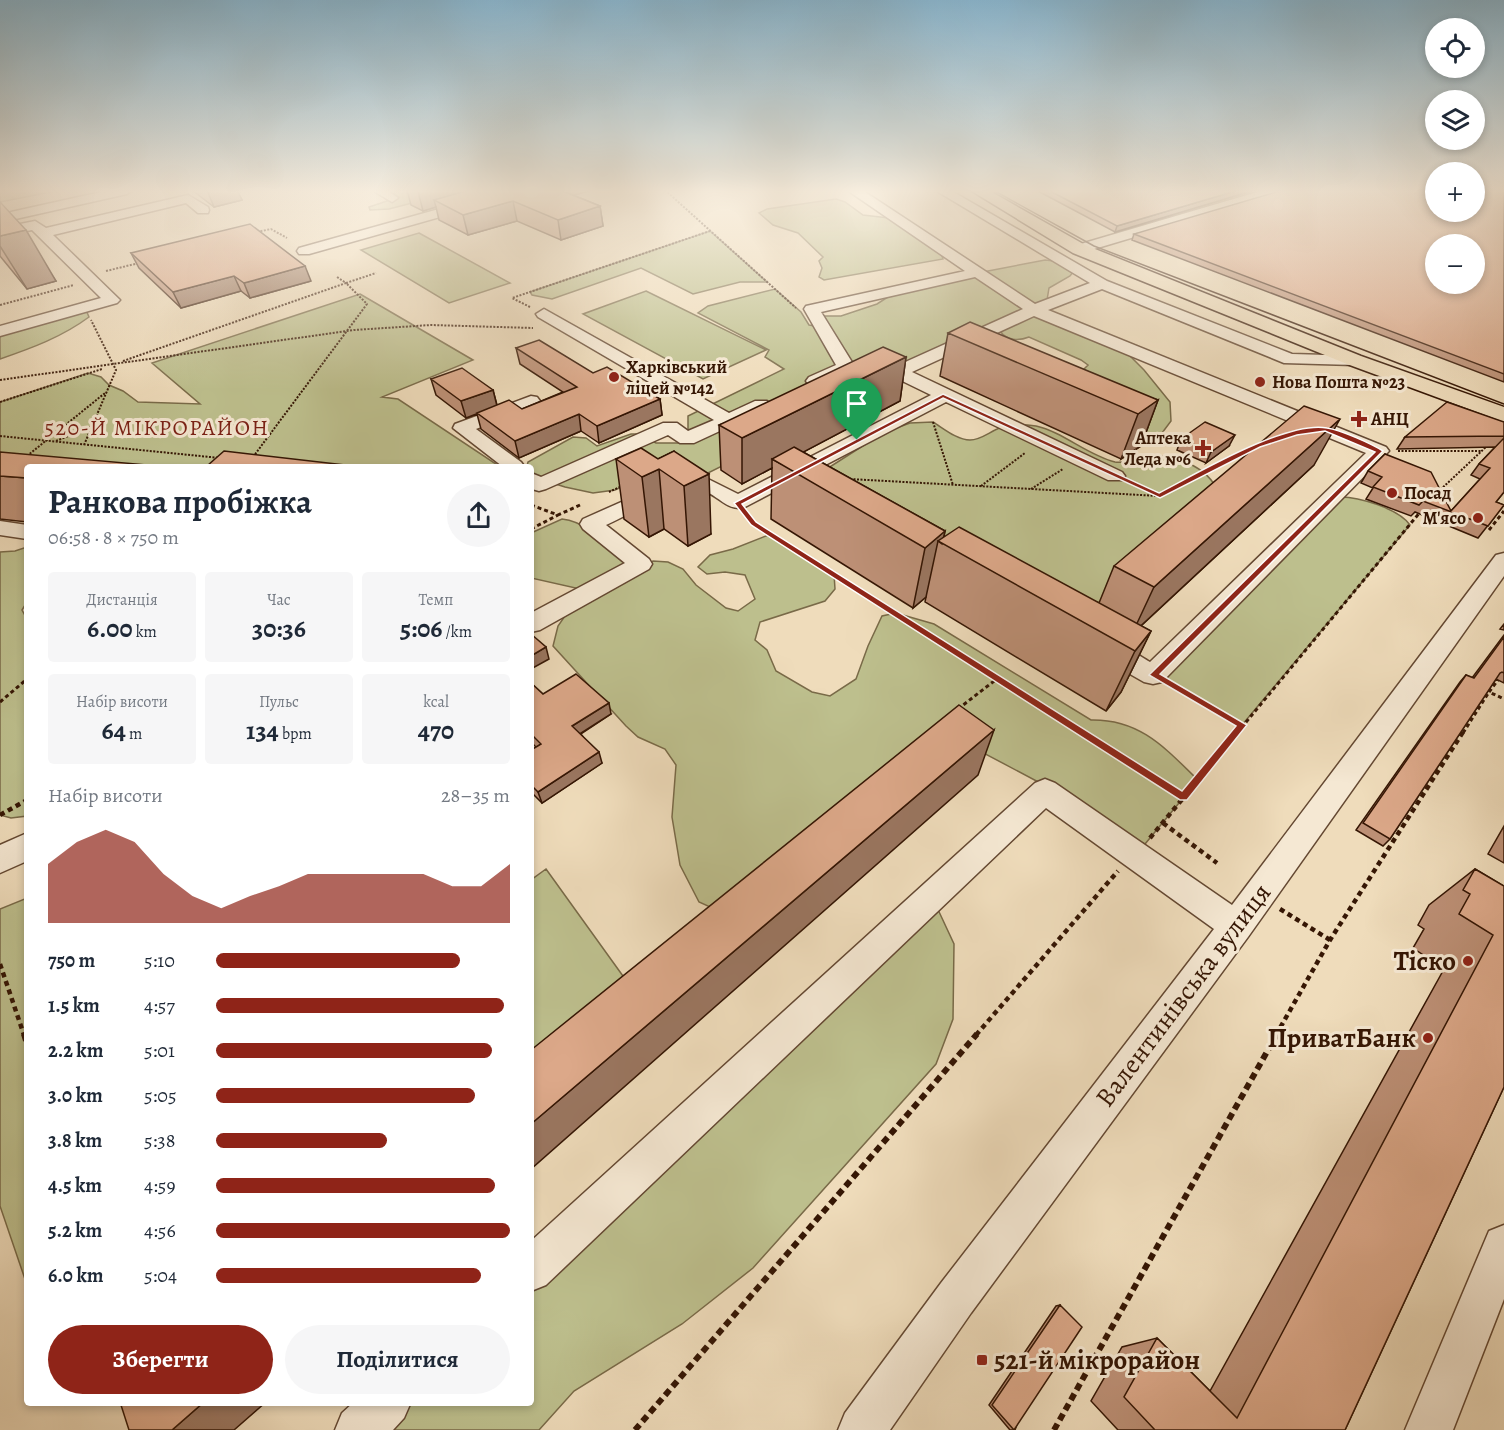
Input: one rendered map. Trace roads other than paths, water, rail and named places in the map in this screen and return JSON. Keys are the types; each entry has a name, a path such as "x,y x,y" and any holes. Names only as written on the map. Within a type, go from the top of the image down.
{"main road":[{"path":"1098,257 1354,360 1504,415"}],"street":[{"path":"0,331 112,300 68,257"},
{"path":"951,257 1034,310 1379,451 1153,675 1080,635"},
{"path":"1055,257 1102,284 1290,359 1354,360"},
{"path":"798,389 846,367 812,309 975,273"},
{"path":"1102,284 1034,310 898,372 935,400 1040,441 1115,476"},
{"path":"544,314 728,420"},
{"path":"534,481 539,485 670,427 687,439 778,398"},
{"path":"534,622 641,564 591,524 662,490 706,484 738,503 935,400"},
{"path":"511,464 462,428 531,401"},
{"path":"787,476 808,487"},
{"path":"0,528 24,532"},
{"name":"Валентинівська вулиця","path":"862,1430 956,1298 1236,926 1504,560"},
{"path":"534,1267 1045,791 1236,926"},
{"path":"0,860 24,848"},
{"path":"1429,1430 1504,1246"},
{"path":"359,1430 384,1406"}],"tram line":[{"path":"1122,257 1504,404"}],"place":[{"name":"Харківський ліцей №142","path":"614,377"},
{"name":"Нова Пошта №23","path":"1260,382"},
{"name":"АНЦ","path":"1359,419"},
{"name":"Аптека Леда №6","path":"1203,448"},
{"name":"Посад","path":"1392,493"},
{"name":"М'ясо","path":"1478,518"},
{"name":"Тіско","path":"1468,961"},
{"name":"ПриватБанк","path":"1428,1038"},
{"name":"521-й мікрорайон","path":"982,1360"}],"district":[{"name":"520-Й МІКРОРАЙОН","path":"157,427"}]}
